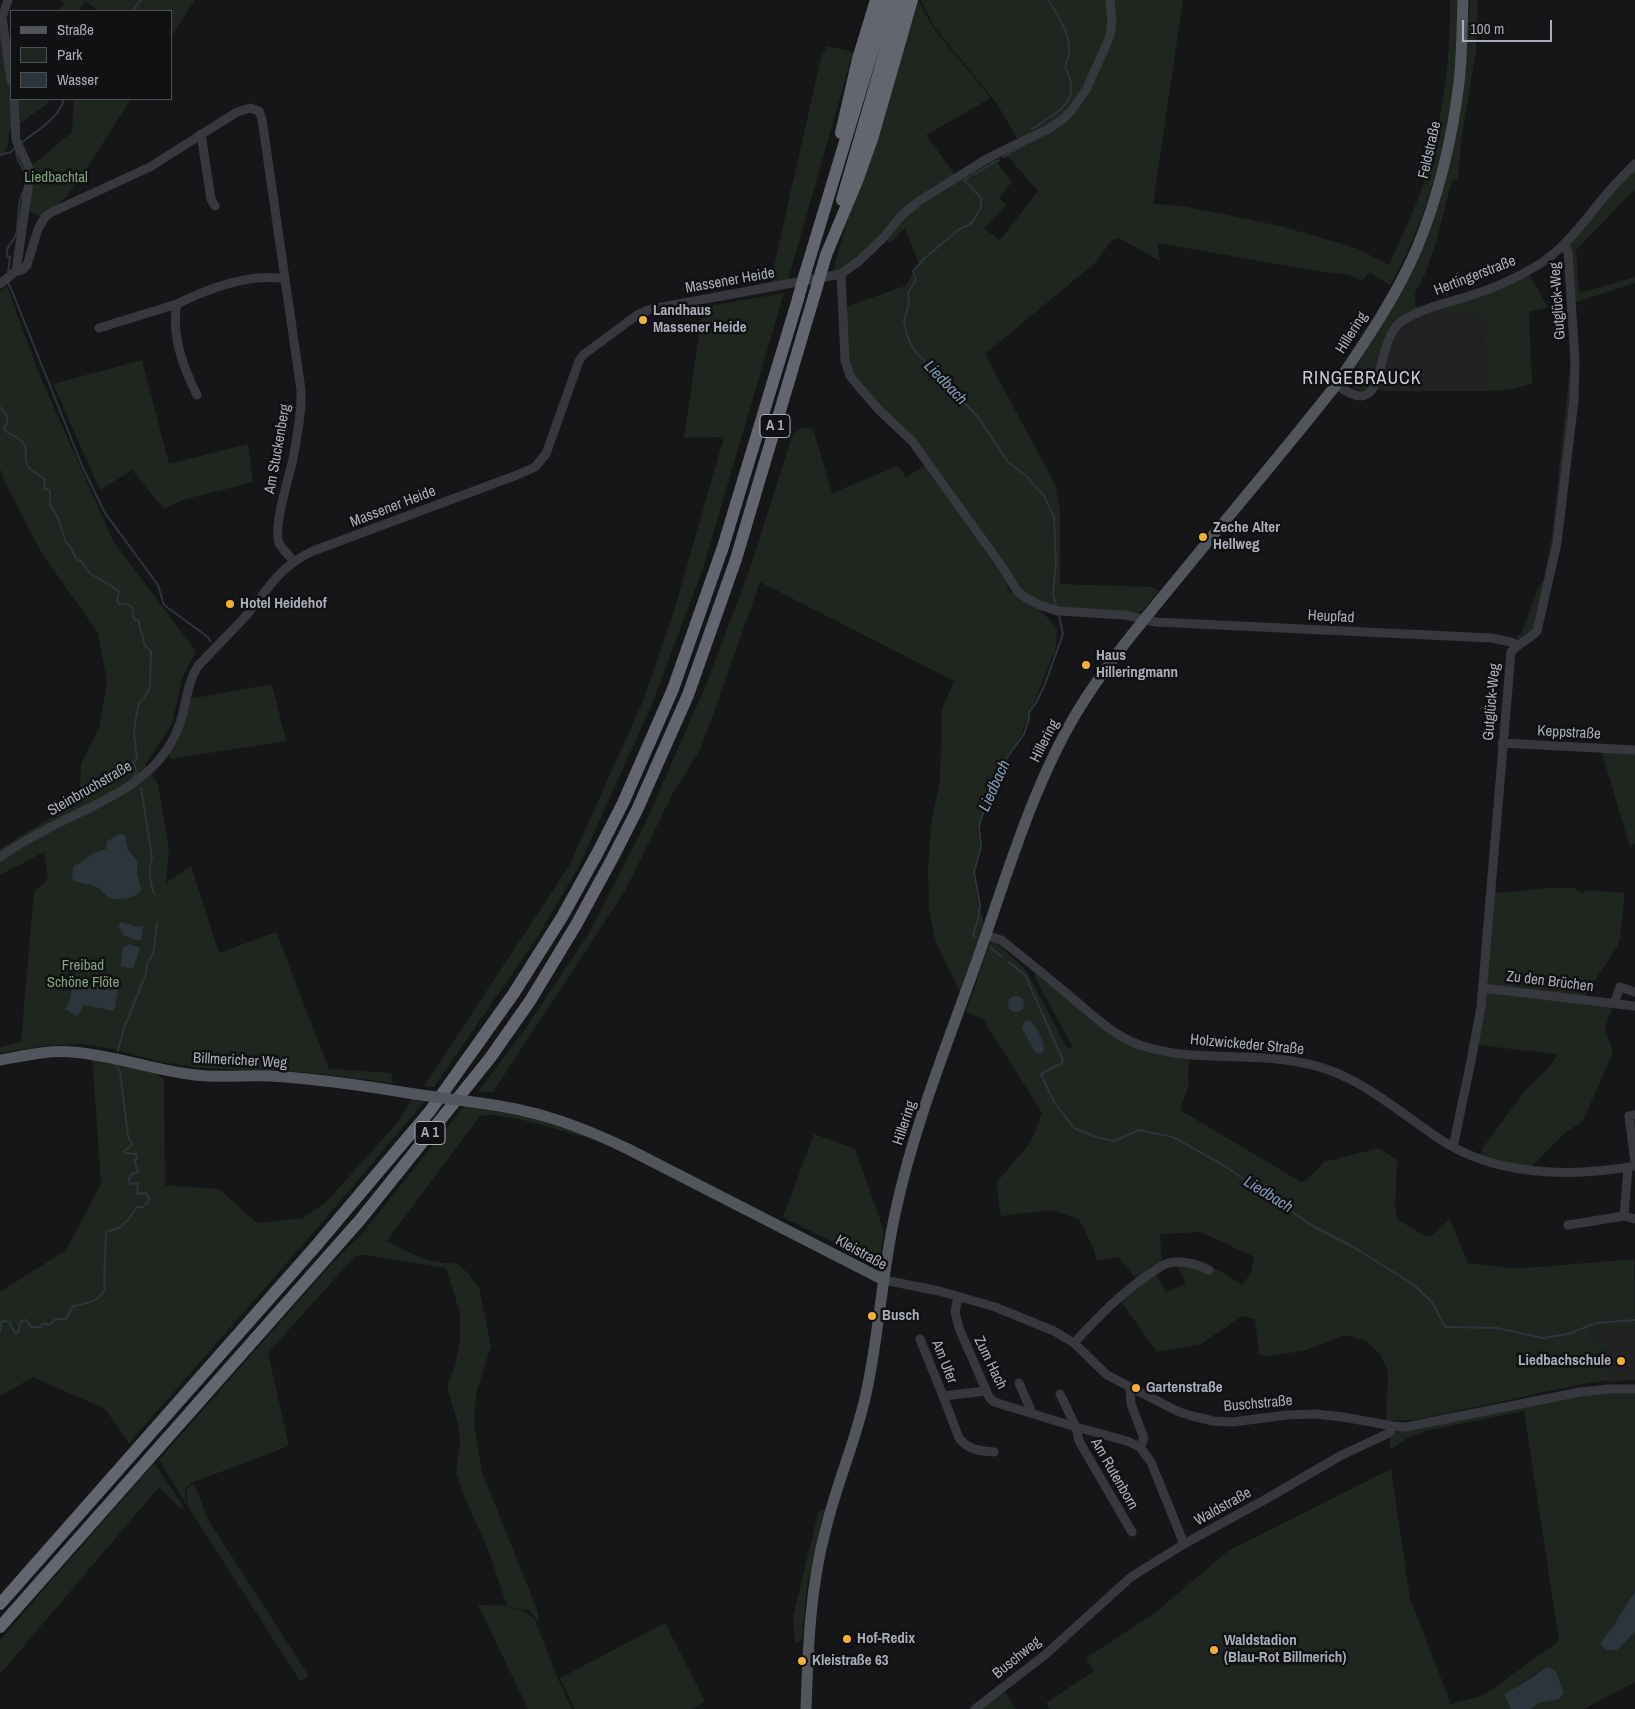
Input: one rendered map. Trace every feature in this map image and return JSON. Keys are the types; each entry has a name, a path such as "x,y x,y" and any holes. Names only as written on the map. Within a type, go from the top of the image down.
{"highway":[{"path":"875,64 876,0"},
{"path":"875,64 888,0"},
{"path":"875,64 900,0"},
{"path":"875,64 912,0"},
{"name":"A 1","path":"0,1604 315,1247 423,1118 476,1048 514,993 562,917 623,803 673,689 723,547 811,256 832,185 844,116 875,64"},
{"name":"A 1","path":"0,1627 360,1220 490,1058 530,1001 576,925 645,793 688,695 736,559 826,255 869,147 875,64"}],"main road":[{"name":"Feldstraße","path":"1391,298 1417,248 1438,183 1449,138 1459,83 1463,0"},
{"name":"Hillering","path":"884,1280 895,1214 911,1153 1033,803 1055,753 1078,711 1100,678 1144,619 1336,385 1364,344 1391,298"},
{"name":"Billmericher Weg","path":"0,1060 26,1055 70,1052 92,1054 151,1068 196,1075 271,1076 480,1103"},
{"name":"Kleistraße","path":"480,1103 505,1106 551,1117 590,1131 628,1148 884,1280 872,1366 866,1394 851,1450 826,1526 818,1559 810,1615 806,1709"}],"street":[{"path":"8,0 2,17 10,73"},
{"name":"Massener Heide","path":"214,649 256,604 279,574 293,561 313,551 535,467 541,462 549,446 579,361 583,355 643,312 841,274 859,261 884,237 902,215 919,201 988,158 1048,129 1063,119 1086,90 1110,36 1112,21 1110,0"},
{"path":"0,284 18,271 30,179 28,166 18,145 14,100"},
{"name":"Am Stuckenberg","path":"18,271 28,265 41,222 50,213 150,167 228,117 244,109 257,109 260,113 302,398 278,538 282,547 293,561"},
{"path":"201,134 211,199 215,206"},
{"name":"Hertingerstraße","path":"1336,385 1354,395 1368,394 1376,386 1388,337 1399,323 1425,310 1486,290 1531,269 1552,255 1564,244 1611,188 1635,164"},
{"name":"Gutglück-Weg","path":"1453,1147 1472,1058 1483,988 1511,652 1517,644 1531,638 1537,631 1558,543 1576,374 1568,252 1564,244"},
{"name":"Heupfad","path":"841,274 846,360 850,376 879,410 912,441 1018,592 1026,598 1050,609 1125,614 1167,623 1491,638 1517,644"},
{"path":"99,328 177,304 191,297 232,284 256,278 285,278"},
{"path":"177,304 175,314 176,334 186,373 196,394"},
{"name":"Steinbruchstraße","path":"0,857 122,790 150,770 168,749 178,727 187,688 193,673 214,649"},
{"name":"Keppstraße","path":"1502,744 1635,750"},
{"name":"Holzwickeder Straße","path":"986,935 1001,940 1108,1027 1131,1042 1175,1053 1285,1059 1322,1068 1368,1089 1453,1147 1502,1166 1532,1171 1578,1172 1633,1165"},
{"path":"1614,1004 1620,987 1635,992"},
{"name":"Zu den Brüchen","path":"1483,988 1635,1006"},
{"path":"1624,1216 1633,1165 1629,1116 1635,1115"},
{"path":"1568,1225 1624,1216 1635,1219"},
{"path":"1074,1343 1106,1308 1163,1265 1171,1262 1199,1264 1209,1270"},
{"name":"Buschstraße","path":"884,1280 958,1297 1009,1312 1061,1334 1074,1343 1101,1371 1130,1388 1177,1411 1213,1421 1245,1421 1287,1415 1314,1414 1393,1426 1414,1426 1580,1392 1635,1389"},
{"name":"Zum Hach","path":"958,1297 955,1312 959,1328 986,1391 994,1402 1128,1441 1140,1447"},
{"name":"Am Ufer","path":"920,1340 959,1438 968,1447 994,1452"},
{"name":"Zum Hach","path":"1019,1383 1032,1413"},
{"path":"1130,1388 1131,1404 1144,1438 1140,1447 1151,1462 1184,1544"},
{"name":"Am Ufer","path":"943,1396 986,1391"},
{"path":"1060,1394 1076,1427"},
{"name":"Waldstraße","path":"1075,1627 1131,1577 1184,1544 1340,1456 1389,1433 1393,1426"},
{"name":"Am Rutenborn","path":"1076,1427 1079,1441 1132,1532"},
{"name":"Buschweg","path":"975,1709 1046,1654 1075,1627"}],"shaded area":[{"path":"1447,306 1449,313 1482,317 1484,391 1385,391 1378,389 1389,342 1406,321"},
{"name":"Liedbachschule","path":"1635,1327 1635,1380 1609,1382 1607,1343 1591,1343 1590,1330"}],"green space":[{"path":"58,0 195,0 172,35 172,10 98,10 85,1 80,10 58,10 66,3"},
{"path":"921,0 1107,0 1109,28 1084,88 1069,109 1047,126 1018,140 996,102 935,28"},
{"path":"1112,0 1183,0 1153,204 1183,206 1280,226 1356,248 1389,265 1416,204 1429,166 1445,84 1450,0 1458,0 1455,74 1442,148 1433,184 1421,219 1407,253 1390,286 1370,272 1362,281 1348,274 1323,272 1157,243 1160,261 1119,238 1112,240 1095,263 985,354 1055,484 1060,510 1060,584 1152,587 1159,591 1143,610 1135,614 1058,611 1026,598 926,460 880,409 849,368 845,307 905,286 919,265 905,228 890,243 886,238 904,216 994,158 1012,182 999,198 1006,205 984,229 1000,240 1038,191 1004,152 1064,121 1112,37"},
{"path":"1470,0 1478,0 1476,51 1461,141 1458,179 1452,180 1437,239 1425,274 1415,293 1416,309 1397,321 1388,330 1384,337 1373,382 1369,389 1361,391 1353,388 1349,379 1395,301 1420,251 1464,82"},
{"path":"919,2 934,29 991,98 926,135 956,176 918,199 857,260 832,275 847,221"},
{"path":"0,32 10,53 10,100 49,100 47,104 9,131 6,149 0,158"},
{"path":"827,46 853,52 788,280 770,284 821,58"},
{"name":"Liedbachtal","path":"74,100 130,100 67,196 48,214 37,215 30,212 30,167 72,132"},
{"path":"1635,169 1635,189 1576,250 1579,293 1635,277 1635,283 1573,303 1570,244 1613,191"},
{"path":"1529,274 1548,307 1529,312 1532,384 1508,390 1484,391 1482,317 1449,313 1447,306"},
{"name":"Freibad Schöne Flöte","path":"7,286 37,369 113,541 196,651 182,678 172,724 145,765 158,784 169,848 166,883 191,866 219,953 276,932 329,1069 391,1073 393,1083 303,1072 201,1068 162,1062 113,1049 81,1044 43,1046 0,1053 0,1047 21,1042 34,891 48,880 44,852 0,875 0,849 82,798 80,785 81,764 99,728 107,682 98,633 41,552 4,480 0,468 0,292","holes":["119,834 125,835 128,849 137,861 140,890 110,898 95,886 75,880 72,873 73,867 93,853 106,849 107,841"]},
{"path":"784,293 703,568 653,702 578,868 536,939 434,1087 424,1086 569,866 643,701 674,611 724,437 684,438 703,307"},
{"path":"142,360 169,464 248,444 253,482 182,500 164,509 132,470 100,490 53,384"},
{"path":"1569,376 1573,376 1555,542 1536,631 1524,640 1516,638 1522,632 1537,590 1544,579 1552,536"},
{"path":"803,427 813,429 832,493 898,466 906,477 926,465 1008,584 1007,589 1043,613 1057,628 1056,648 1021,735 989,789 977,831 980,847 973,872 978,905 984,922 960,992 936,942 929,910 928,868 931,826 940,779 942,709 954,681 760,582 700,750 672,795 625,891 493,1092 478,1092 527,1026 589,933 645,824 705,687 748,574 793,434"},
{"path":"272,684 286,741 170,759 169,752 189,699"},
{"path":"1601,750 1635,751 1635,844 1630,847"},
{"path":"1547,888 1574,888 1583,893 1587,890 1625,893 1620,939 1617,947 1583,998 1494,987 1485,978 1494,891 1501,893"},
{"path":"990,942 995,942 1026,970 1067,1048 1073,1047 1034,976 1037,973 1104,1029 1190,1058 1189,1084 1180,1110 1301,1182 1308,1179 1324,1162 1379,1148 1397,1160 1395,1208 1397,1219 1425,1236 1432,1235 1450,1219 1468,1263 1510,1268 1634,1259 1635,1327 1590,1330 1591,1343 1607,1343 1609,1380 1415,1420 1386,1421 1388,1372 1380,1354 1366,1341 1345,1335 1303,1351 1267,1356 1259,1355 1255,1319 1242,1316 1201,1344 1157,1352 1119,1299 1155,1272 1166,1292 1186,1284 1175,1261 1201,1263 1224,1273 1242,1285 1251,1273 1254,1257 1201,1232 1160,1234 1162,1265 1138,1281 1118,1257 1097,1261 1092,1245 1079,1219 1052,1210 1001,1216 996,1183 1031,1142 1042,1113 983,1019 966,1012"},
{"path":"1488,992 1613,1006 1605,1028 1613,1052 1583,1121 1565,1133 1530,1168 1516,1166 1481,1155 1482,1149 1528,1087 1547,1070 1558,1054 1476,1045 1484,996"},
{"path":"92,1054 151,1068 164,1080 165,1185 219,1189 257,1223 303,1218 326,1202 396,1124 412,1100 425,1101 314,1232 129,1443 105,1409 33,1377 0,1396 0,1292 66,1250 101,1184"},
{"path":"465,1105 504,1109 590,1133 588,1138 517,1119 502,1116 480,1116 387,1241 429,1260 456,1263 468,1273 479,1288 491,1346 476,1394 474,1426 482,1472 538,1612 539,1623 530,1611 507,1606 489,1552 456,1473 460,1443 458,1424 447,1386 455,1366 460,1340 460,1313 446,1268 365,1255 355,1256 268,1353 289,1446 191,1483 185,1488 186,1504 159,1460 325,1271 364,1231"},
{"path":"814,1134 855,1149 884,1231 880,1257 871,1260 783,1217"},
{"path":"1635,1391 1635,1591 1601,1642 1625,1642 1635,1632 1635,1682 1584,1709 1531,1709 1539,1703 1559,1699 1546,1667 1504,1694 1511,1709 1050,1709 1046,1703 1094,1671 1086,1658 1156,1612 1228,1551 1391,1469 1410,1599 1451,1704 1484,1695 1559,1641 1524,1411 1426,1431 1406,1439 1390,1450 1390,1434 1399,1430 1581,1394","holes":["1247,1634 1253,1643 1245,1649 1239,1641"]},
{"path":"154,1463 184,1507 180,1509 159,1487 0,1674 0,1640"},
{"path":"193,1484 196,1487 207,1518 309,1676 300,1681 187,1505 187,1488"},
{"path":"819,1510 824,1510 807,1587 802,1640 795,1643 793,1616"},
{"path":"478,1605 516,1609 530,1615 535,1620 557,1677 572,1709 528,1709"},
{"path":"665,1623 705,1701 691,1709 575,1709 560,1678"},
{"path":"1003,1688 1016,1709 976,1709"}],"water":[{"path":"119,834 125,835 128,849 137,861 141,890 139,893 127,898 110,898 96,887 74,881 72,878 73,867 93,853 106,849 107,841"},
{"path":"121,922 138,927 143,926 141,941 124,936 118,925"},
{"path":"129,944 140,948 133,969 121,966 123,947"},
{"path":"73,981 103,987 103,985 118,990 114,1011 84,1005 77,1016 65,1009 70,1000"},
{"path":"1016,996 1024,1004 1016,1012 1008,1004"},
{"path":"1029,1020 1042,1039 1044,1051 1040,1054 1034,1051 1022,1028 1024,1022"},
{"path":"1635,1591 1635,1632 1617,1650 1607,1650 1601,1645 1601,1642"},
{"path":"1546,1667 1555,1670 1564,1692 1559,1699 1539,1703 1531,1709 1511,1709 1504,1694"}],"waterway":[{"path":"133,10 141,0"},
{"name":"Liedbach","path":"1032,129 1058,111 1070,98 1070,79 1065,67 1069,54 1068,39 1059,18 1048,0"},
{"path":"21,143 52,119 64,100"},
{"name":"Liedbach","path":"1004,157 1024,145"},
{"path":"0,155 11,152 15,147"},
{"path":"15,148 18,160 25,173"},
{"name":"Liedbach","path":"973,175 999,160"},
{"name":"Liedbach","path":"969,177 964,180 981,198 981,207 972,223 958,230 925,258 913,271 916,281 908,292 909,303 904,321 907,336 914,350 978,417 1007,461 1026,476 1044,496 1054,517 1056,565 1053,593 1056,605"},
{"path":"8,272 10,257 7,256 7,249 16,234 19,206 24,190"},
{"path":"8,283 83,468 105,513 158,585 164,605 208,637 210,641"},
{"path":"0,407 8,418 4,430 24,444 27,465 45,480 44,488 50,491 50,504 57,516 66,542 77,560 81,561 91,574 119,592 117,600 119,604 127,604 132,607 134,619 139,621 144,645 151,651 150,686 139,704 136,717 134,735 137,756 133,762 137,772 133,777"},
{"name":"Liedbach","path":"976,937 973,935 980,905 974,872 981,847 979,827 981,819 1001,766 1024,734 1029,719 1029,712 1036,703 1045,684 1063,634 1059,616"},
{"path":"141,788 152,857 150,876 154,894"},
{"path":"118,1051 124,1028 146,974 147,964 153,954 157,924"},
{"name":"Liedbach","path":"991,948 1002,957"},
{"name":"Liedbach","path":"1009,962 1025,975 1063,1060 1062,1063 1041,1074 1054,1102 1074,1128 1096,1137 1114,1141 1139,1130 1173,1137 1220,1163 1311,1225 1355,1248 1414,1285 1432,1302 1445,1327 1497,1328 1543,1338 1568,1334 1596,1323 1635,1320"},
{"path":"0,1332 1,1322 3,1321 9,1322 15,1333 18,1333 21,1321 26,1320 31,1327 40,1327 42,1324 50,1324 56,1319 66,1319 73,1306 87,1303 99,1297 105,1290 106,1232 119,1228 128,1220 137,1207 143,1207 148,1202 149,1197 145,1193 137,1194 138,1183 132,1184 128,1182 131,1174 138,1172 135,1161 137,1158 136,1154 125,1153 124,1151 132,1143 128,1137 120,1071 116,1066"}],"place":[{"name":"Landhaus Massener Heide","path":"643,320"},
{"name":"Zeche Alter Hellweg","path":"1203,537"},
{"name":"Hotel Heidehof","path":"230,604"},
{"name":"Haus Hilleringmann","path":"1086,665"},
{"name":"Busch","path":"872,1316"},
{"name":"Liedbachschule","path":"1621,1361"},
{"name":"Gartenstraße","path":"1136,1388"},
{"name":"Hof-Redix","path":"847,1639"},
{"name":"Waldstadion (Blau-Rot Billmerich)","path":"1214,1650"},
{"name":"Kleistraße 63","path":"802,1661"}],"district":[{"name":"RINGEBRAUCK","path":"1362,379"}]}
